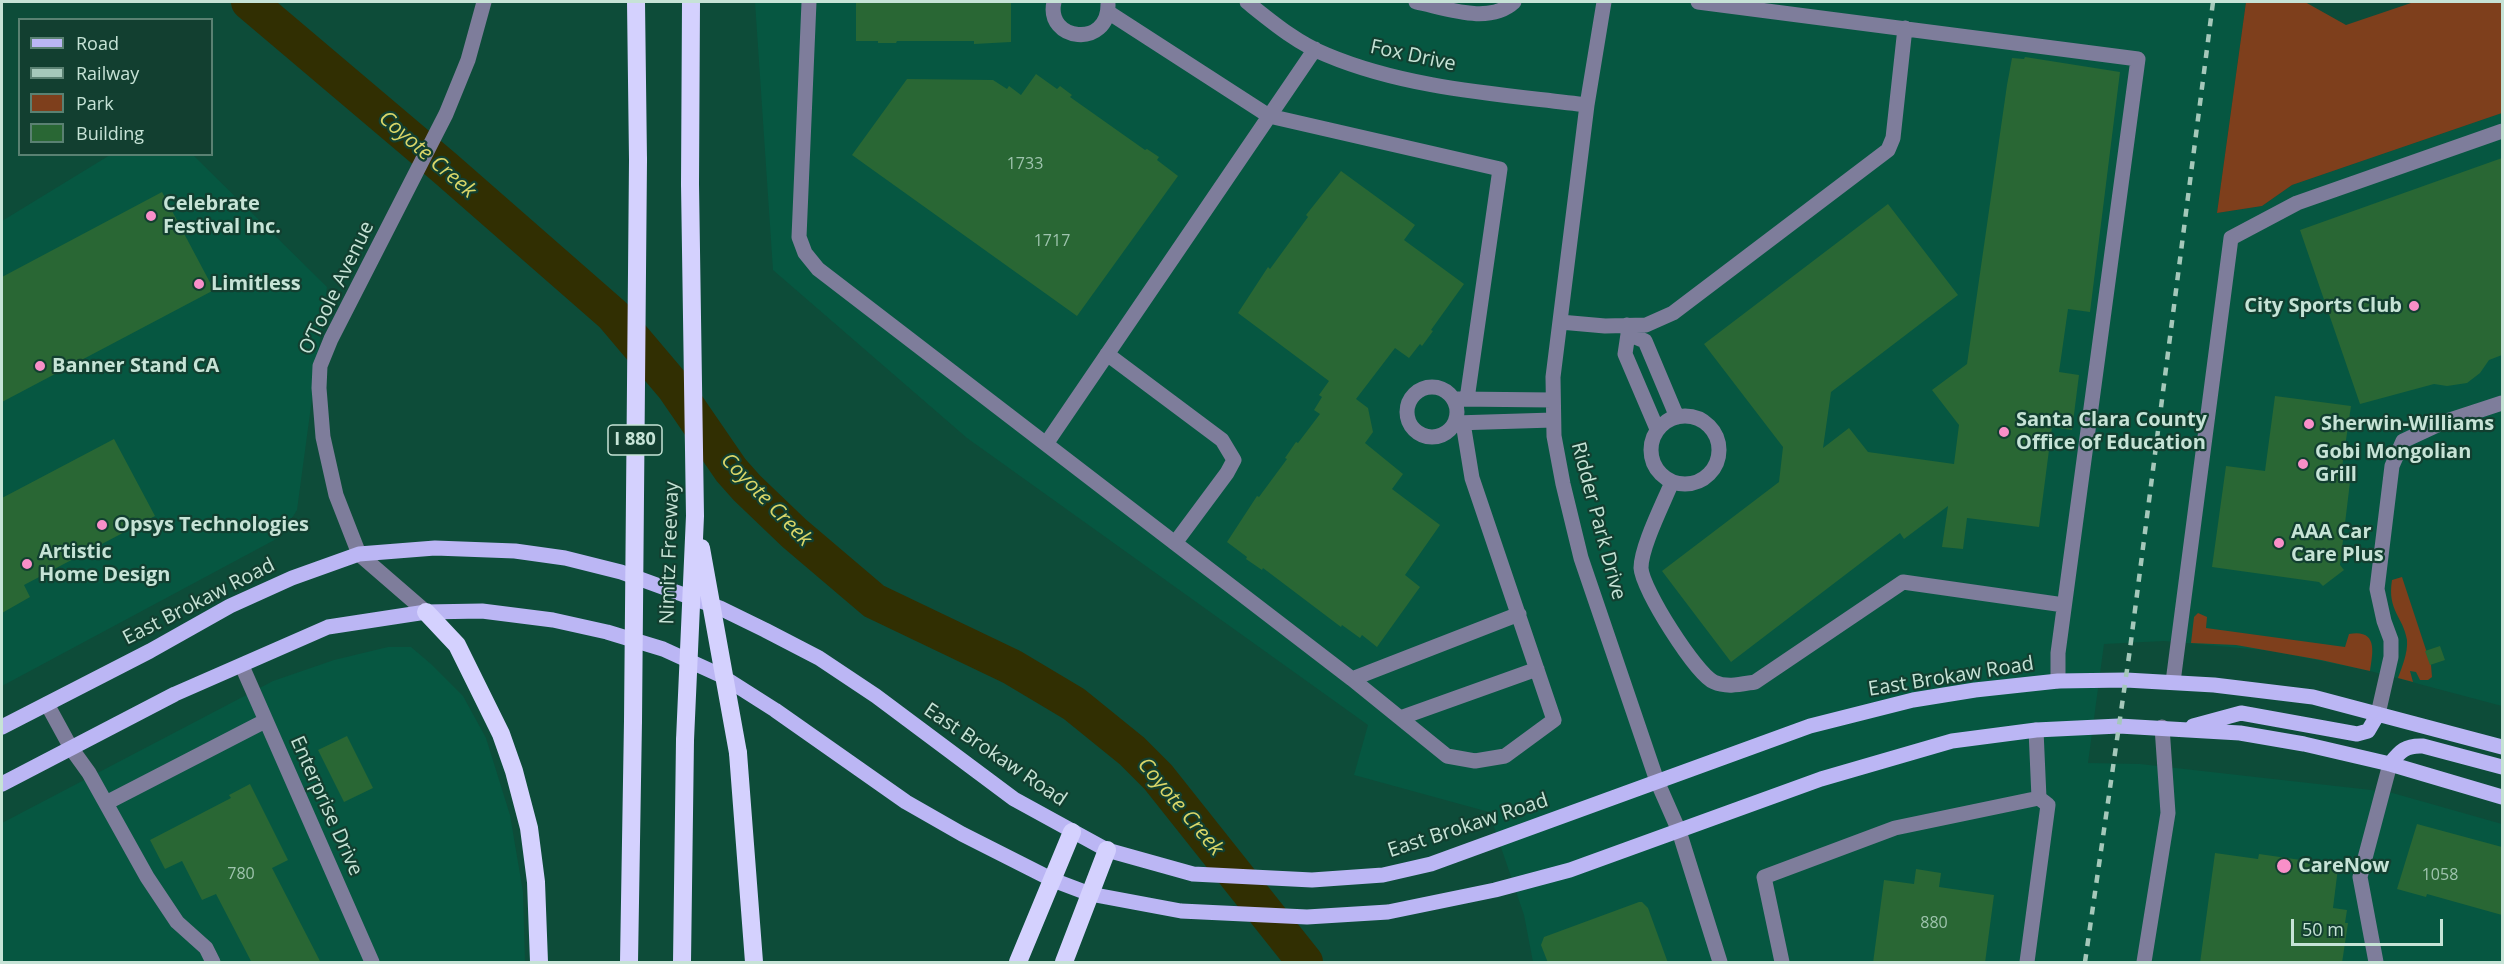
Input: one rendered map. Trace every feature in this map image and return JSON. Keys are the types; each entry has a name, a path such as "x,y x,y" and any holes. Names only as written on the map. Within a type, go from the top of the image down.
{"highway":[{"name":"Nimitz Freeway","path":"629,963 638,160 636,2"},
{"name":"Nimitz Freeway","path":"682,963 685,740 695,516 690,184 691,2"},
{"path":"695,516 738,753 754,963"},
{"path":"426,612 457,645 501,734 514,771 529,828 536,882 539,963"},
{"path":"1018,963 1072,832"},
{"path":"1064,963 1107,850"}],"main road":[{"name":"East Brokaw Road","path":"2,727 150,651 230,606 292,578 359,554 435,548 525,552 565,558 621,572 709,604 819,658 876,696 1014,799 1072,832 1107,850 1138,861 1193,874 1312,880 1383,875 1431,864 1810,726 1913,700 2058,681 2173,682 2313,697 2502,747"},
{"path":"2,784 175,694 328,627 426,612 482,610 553,620 607,632 663,649 720,675 775,710 906,802 962,834 1053,880 1090,894 1181,911 1307,917 1388,912 1459,898 1570,870 1821,778 1952,741 2036,730 2119,726 2240,733 2390,764 2502,797"},
{"path":"2183,728 2241,713 2357,734 2368,731 2378,714"},
{"path":"2390,764 2400,750 2410,746 2423,746 2502,767"}],"street":[{"name":"O’Toole Avenue","path":"426,612 359,554 336,495 323,437 319,388 320,366 331,339 446,114 468,60 484,2"},
{"path":"809,2 799,237 805,253 818,268 1352,679 1447,756 1475,761 1505,756 1554,720 1472,478 1458,414 1500,169 1269,116 1108,7 1106,19 1095,31 1081,35 1072,34 1057,23 1053,15 1054,2"},
{"name":"Fox Drive","path":"1247,2 1274,24 1315,49 1364,69 1416,82 1587,105"},
{"path":"1416,2 1479,14 1505,10 1514,2"},
{"name":"Ridder Park Drive","path":"1604,2 1587,105 1560,322 1553,420 1563,484 1581,558 1657,781 1679,831 1720,963"},
{"path":"1698,2 2138,59 2064,605 2058,653 2058,681"},
{"path":"1560,322 1628,330 1673,313 1888,150 1893,138 1905,28"},
{"path":"1046,444 1315,49"},
{"path":"2173,682 2231,238 2297,203 2502,132"},
{"path":"1628,330 1645,341 1677,417"},
{"path":"1628,330 1625,354 1657,429"},
{"path":"1107,354 1222,440 1234,460 1227,473 1175,543"},
{"path":"1553,400 1460,399 1442,389 1426,387 1411,397 1406,414 1408,423 1414,431 1432,438 1441,436 1459,423 1553,420"},
{"path":"2378,714 2391,657 2391,640 2377,589 2392,466 2403,441 2444,422 2502,403"},
{"path":"1684,415 1698,418 1709,425 1717,436 1719,450 1717,463 1704,478 1685,485 1672,482 1660,475 1652,464 1650,450 1652,437 1657,429 1671,418 1677,417 1684,415"},
{"path":"1672,482 1643,555 1643,580 1650,595 1700,672 1715,682 1733,685 1755,682 1903,582 2064,605"},
{"path":"1352,679 1519,614"},
{"name":"Enterprise Drive","path":"242,666 372,963"},
{"path":"1400,718 1537,669"},
{"path":"47,704 71,748 89,773 147,877 177,922 206,948 213,963"},
{"path":"106,803 265,721"},
{"path":"2144,963 2168,813 2162,727"},
{"path":"2027,963 2048,805 2039,798 2036,730"},
{"path":"2376,963 2360,877 2390,764"},
{"path":"1782,963 1764,877 1895,828 2039,798"}],"shaded area":[{"path":"755,2 2246,2 2217,213 2262,206 2292,185 2502,113 2502,706 2370,671 2272,651 2164,641 2104,644 2088,763 2140,764 2389,792 2502,824 2502,962 1533,962 1524,915 1489,812 1354,775 1368,725 967,438 773,270"},
{"path":"108,156 194,156 327,287 297,510 280,537 2,686 2,221"},
{"path":"388,647 411,647 431,664 463,696 486,738 510,815 523,892 525,962 2,962 2,823 273,681 334,660"}],"green space":[{"path":"2246,2 2305,2 2346,25 2414,2 2502,2 2502,113 2292,185 2262,206 2217,213"},
{"path":"2402,577 2431,665 2432,677 2428,680 2420,680 2416,672 2410,671 2413,682 2398,678 2406,655 2407,640 2393,606 2391,590 2392,580"},
{"path":"2198,613 2207,617 2206,628 2345,647 2349,634 2365,635 2372,644 2370,671 2236,645 2191,643 2194,617"}],"building":[{"path":"856,2 1011,2 1011,42 974,44 974,41 878,43 878,41 856,41"},
{"name":"Santa Clara County Office of Education","path":"2025,57 2120,72 2090,312 2068,309 2059,372 2079,375 2072,430 2052,427 2039,527 1967,518 1963,549 1942,547 1948,506 1904,539 1900,533 1731,662 1662,571 1779,482 1783,447 1704,344 1888,204 1958,295 1831,392 1823,448 1849,428 1868,452 1954,464 1959,425 1932,390 1967,364 2012,58 2024,59"},
{"path":"1036,74 1057,89 1060,86 1072,95 1070,97 1145,150 1159,157 1157,160 1178,176 1077,316 852,155 907,79 993,80 1007,89 1009,86 1021,95"},
{"name":"City Sports Club","path":"2502,158 2502,355 2489,360 2480,373 2467,383 2447,386 2434,384 2360,404 2300,230"},
{"path":"1341,171 1415,225 1404,240 1464,284 1422,346 1420,344 1409,358 1395,348 1356,399 1368,408 1373,432 1365,443 1403,474 1392,489 1440,525 1405,575 1420,587 1377,647 1362,635 1360,638 1342,625 1341,627 1263,568 1262,570 1246,559 1247,557 1227,542 1257,496 1259,497 1287,459 1285,458 1296,442 1298,443 1320,414 1314,410 1322,397 1319,395 1329,381 1238,313 1268,267 1270,269 1308,217 1306,215"},
{"path":"162,192 214,290 2,402 2,277"},
{"name":"AAA Car Care Plus","path":"2275,396 2351,406 2340,481 2350,482 2340,565 2344,570 2323,586 2319,582 2212,567 2226,466 2265,471"},
{"path":"114,439 155,516 24,585 30,597 2,613 2,498"},
{"path":"2440,646 2445,660 2430,665 2425,651"},
{"path":"347,736 373,788 344,802 318,750"},
{"path":"250,784 288,860 272,868 321,963 252,963 216,894 202,900 182,861 165,869 150,840 231,798 229,795"},
{"path":"2417,824 2502,847 2502,915 2427,894 2426,897 2397,889"},
{"path":"2215,853 2258,859 2259,854 2338,868 2333,908 2347,910 2345,923 2348,923 2342,963 2200,963"},
{"path":"1916,869 1941,873 1939,887 1994,895 1985,963 1873,963 1884,880 1914,884"},
{"path":"1639,902 1648,908 1668,963 1548,963 1541,945 1544,937"}],"waterway":[{"name":"Coyote Creek","path":"249,2 445,168 613,315 674,387 731,470 747,488 794,533 874,601 1012,667 1074,704 1132,751 1158,777 1305,962"}],"railway":[{"path":"2085,962 2130,649 2213,2"}],"place":[{"name":"Celebrate Festival Inc.","path":"151,216"},
{"name":"Limitless","path":"199,284"},
{"name":"City Sports Club","path":"2414,306"},
{"name":"Banner Stand CA","path":"40,366"},
{"name":"Sherwin-Williams","path":"2309,424"},
{"name":"Santa Clara County Office of Education","path":"2004,432"},
{"name":"Gobi Mongolian Grill","path":"2303,464"},
{"name":"Opsys Technologies","path":"102,525"},
{"name":"AAA Car Care Plus","path":"2279,543"},
{"name":"Artistic Home Design","path":"27,564"},
{"name":"CareNow","path":"2284,866"}]}
